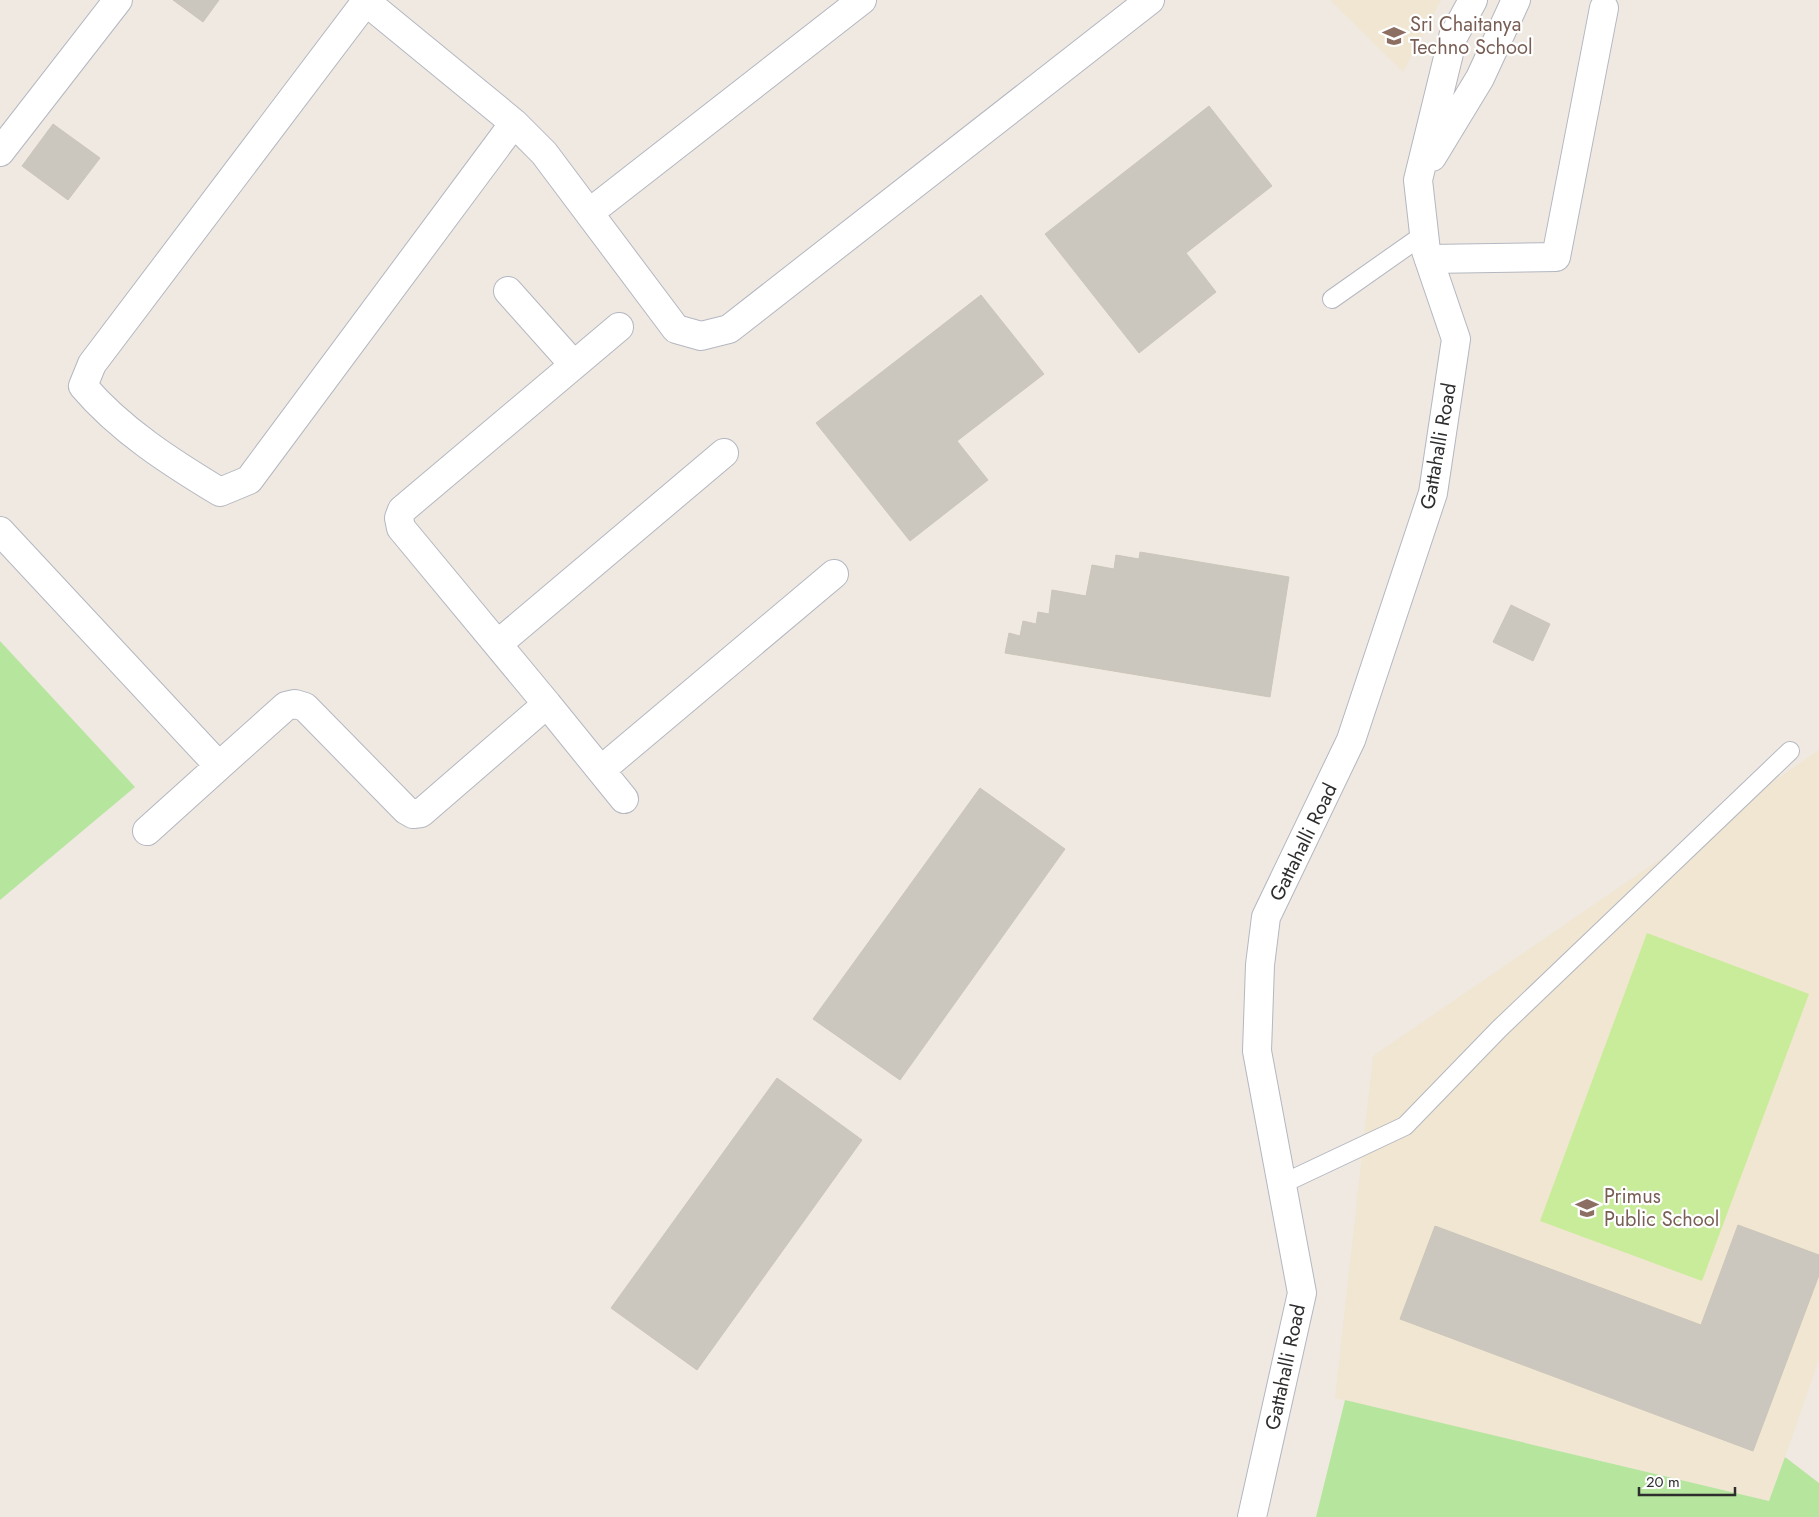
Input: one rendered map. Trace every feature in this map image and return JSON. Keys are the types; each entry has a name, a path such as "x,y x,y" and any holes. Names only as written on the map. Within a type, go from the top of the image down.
{"street":[{"path":"0,152 118,0"},
{"path":"589,213 862,0"},
{"path":"514,123 249,480 220,492 181,469 101,407 83,386 92,364 366,1 514,123 544,153 676,329 701,336 729,329 1150,0"},
{"name":"Gattahalli Road","path":"1252,1517 1302,1293 1257,1051 1260,965 1266,917 1352,740 1433,493 1456,339 1426,247 1418,180 1453,37 1473,0"},
{"path":"1418,180 1480,78 1516,0"},
{"path":"1426,247 1556,257 1604,8"},
{"path":"508,291 574,365"},
{"path":"619,327 402,510 399,518 401,528 499,643 624,799"},
{"path":"499,643 724,453"},
{"path":"0,532 220,766"},
{"path":"601,770 834,574"},
{"path":"147,831 286,706 294,704 306,707 406,810 414,814 421,812 547,704"}],"lane":[{"path":"1332,298 1426,247"},
{"path":"1282,1184 1405,1126 1499,1030 1790,751"}],"shaded area":[{"name":"Sri Chaitanya Techno School","path":"1330,0 1441,0 1403,72"},
{"name":"Primus Public School","path":"1819,750 1819,1359 1770,1501 1335,1398 1373,1056"}],"green space":[{"path":"0,641 135,787 0,900"},
{"path":"1647,933 1809,994 1702,1281 1540,1221"},
{"path":"1345,1400 1769,1501 1785,1457 1819,1483 1819,1517 1316,1517"}],"building":[{"path":"173,0 219,0 203,22"},
{"path":"1209,106 1272,186 1186,253 1216,292 1139,353 1045,234"},
{"path":"53,124 100,158 68,200 22,166"},
{"path":"981,295 1044,374 957,441 988,480 910,541 816,423"},
{"path":"1140,552 1289,577 1270,697 1005,653 1009,633 1020,636 1023,621 1036,624 1038,612 1049,614 1052,590 1086,596 1092,565 1114,569 1116,555 1139,559"},
{"path":"1511,605 1550,624 1533,661 1493,642"},
{"path":"980,788 1065,849 900,1080 813,1019"},
{"path":"777,1078 862,1140 697,1370 611,1308"},
{"path":"1738,1225 1819,1255 1819,1275 1753,1451 1400,1319 1435,1226 1701,1325"}],"place":[{"name":"Sri Chaitanya Techno School","path":"1394,36"},
{"name":"Primus Public School","path":"1587,1208"}]}
